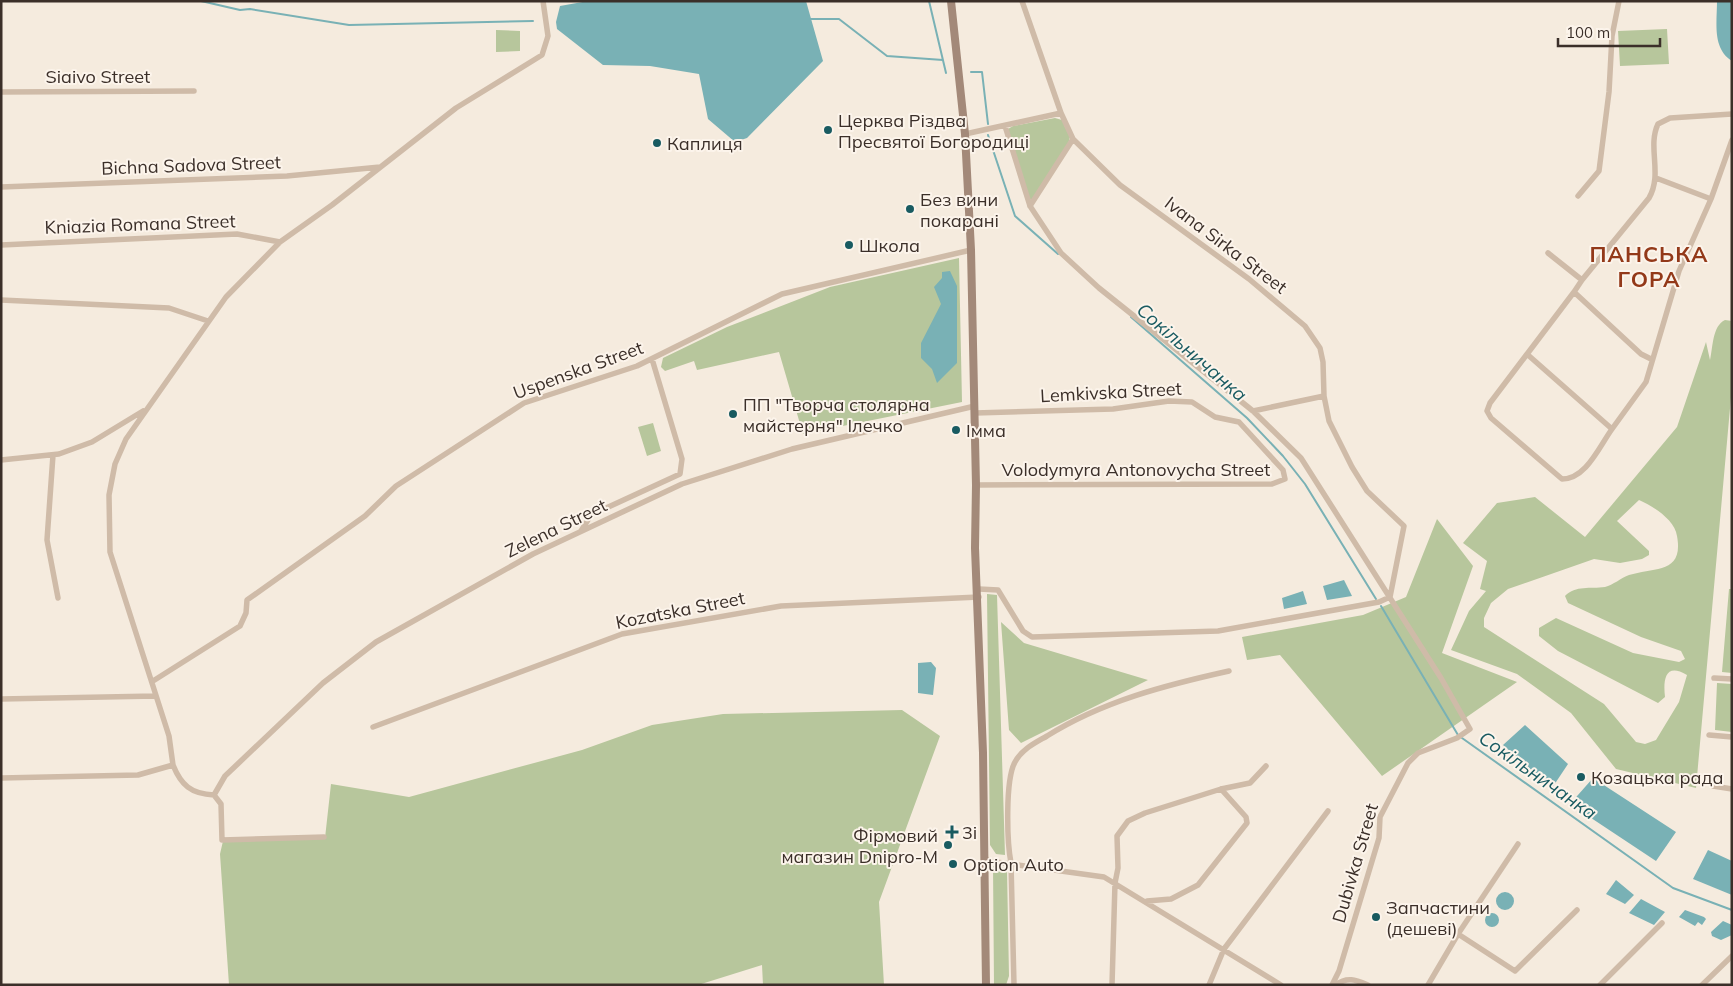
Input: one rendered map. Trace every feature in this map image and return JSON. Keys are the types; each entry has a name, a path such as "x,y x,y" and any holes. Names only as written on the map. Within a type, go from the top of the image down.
{"main road":[{"path":"952,1 965,134 971,250 975,410 975,548 979,593 986,985"}],"street":[{"path":"324,837 222,840 220,804 214,795 188,790 181,783 172,765 169,736 153,681 112,560 109,495 115,464 126,439 146,408 208,321 226,297 280,242 456,108 542,55 548,36 543,1"},
{"name":"Ivana Sirka Street","path":"1022,1 1061,113 1073,139 1120,185 1249,279 1305,326 1320,348 1323,362 1324,396 1329,421 1352,468 1367,491 1404,526 1390,597"},
{"path":"1578,196 1599,170 1612,36 1619,1"},
{"name":"Siaivo Street","path":"1,92 194,91"},
{"path":"965,134 1061,113"},
{"path":"1732,114 1670,118 1658,124 1655,134 1656,187 1582,280 1528,355 1490,403 1486,411 1491,418 1562,479 1572,479 1581,472 1646,382 1651,359 1679,271 1711,199 1732,140"},
{"path":"1005,126 1030,206 1061,253 1099,288 1253,411 1301,458 1390,597"},
{"path":"1030,206 1073,139"},
{"name":"Bichna Sadova Street","path":"1,187 287,176 382,166"},
{"path":"1656,178 1711,199"},
{"name":"Kniazia Romana Street","path":"1,245 237,234 280,242"},
{"name":"Uspenska Street","path":"153,681 240,626 246,613 247,600 365,516 396,486 482,429 524,404 652,359 782,294 971,250"},
{"path":"1548,254 1582,280"},
{"path":"1574,292 1640,354 1651,359"},
{"path":"1,300 169,308 208,321"},
{"path":"1528,355 1612,429"},
{"path":"652,359 682,459 680,474 682,484"},
{"path":"1253,411 1324,396"},
{"name":"Lemkivska Street","path":"975,410 1113,409 1169,401 1192,402 1215,416 1239,422 1283,470"},
{"path":"1,460 53,456 92,442 146,408"},
{"name":"Zelena Street","path":"214,795 225,776 323,683 376,642 534,554 682,484 792,449 969,409 975,410"},
{"path":"53,456 47,540 58,598"},
{"name":"Volodymyra Antonovycha Street","path":"976,485 1272,484 1285,480 1283,470"},
{"path":"581,531 591,514 680,474"},
{"name":"Kozatska Street","path":"373,727 622,634 781,606 979,593 994,588 998,590 1023,631 1032,637 1218,631 1379,602 1390,597"},
{"name":"Dubivka Street","path":"1332,985 1339,971 1379,838 1380,817 1393,790 1408,763 1418,753 1459,737 1470,729 1441,678 1390,597"},
{"path":"1014,985 1012,863 1008,848 1010,775 1015,761 1025,749 1069,722 1116,702 1168,685 1229,671"},
{"path":"1714,678 1732,679"},
{"path":"1,699 156,696"},
{"path":"1709,735 1732,737"},
{"path":"1,778 138,775 172,765"},
{"path":"1112,985 1115,883 1118,868 1117,836 1128,821 1145,813 1221,789 1250,784 1266,766"},
{"path":"1713,786 1732,789"},
{"path":"1145,901 1171,899 1198,885 1247,824 1246,817 1221,789"},
{"path":"1209,985 1224,949 1328,810"},
{"path":"1428,985 1458,934 1518,844"},
{"path":"985,858 1104,877 1281,985"},
{"path":"1458,934 1515,971 1578,910"},
{"path":"1600,985 1662,923"},
{"path":"1702,985 1732,956"},
{"path":"1336,985 1342,980 1354,979 1368,985"}],"green space":[{"path":"1667,29 1669,64 1620,66 1618,31"},
{"path":"496,30 520,31 520,51 496,52"},
{"path":"1055,118 1062,120 1070,137 1068,145 1033,199 1029,200 1008,129 1013,126"},
{"path":"959,258 962,402 803,434 779,352 697,370 694,361 665,371 661,367 663,358 727,327 830,287"},
{"path":"1725,320 1732,321 1732,386 1696,788 1616,769 1571,713 1517,674 1451,650 1469,611 1486,591 1480,589 1487,561 1463,543 1497,503 1535,497 1585,537 1677,427 1706,342 1710,360 1715,332","holes":["1639,500 1663,514 1675,530 1678,548 1676,557 1671,563 1665,567 1629,575 1605,587 1574,590 1565,596 1568,603 1641,637 1681,651 1685,659 1679,662 1633,653 1556,618 1539,628 1539,636 1558,651 1658,703 1665,697 1665,679 1670,672 1680,672 1687,675 1679,702 1656,740 1645,744 1636,742 1604,704 1484,627 1484,618 1491,603 1508,589 1594,559 1620,563 1642,559 1649,555 1649,551 1617,521"]},
{"path":"653,423 661,451 647,456 638,427"},
{"path":"1437,519 1473,566 1442,653 1517,682 1382,776 1280,655 1247,660 1242,637 1363,615 1406,597"},
{"path":"1729,589 1732,589 1732,673 1722,672"},
{"path":"987,594 997,595 1005,855 996,854 990,845"},
{"path":"1001,622 1024,643 1148,680 1021,743 1009,730"},
{"path":"1717,683 1732,684 1732,732 1715,730"},
{"path":"902,710 940,736 879,902 884,985 763,985 762,965 698,985 229,985 220,854 223,841 325,838 331,784 409,797 582,750 652,725 723,714"},
{"path":"1000,865 1007,871 1009,976 1006,985 994,985 993,866"}],"water":[{"path":"588,1 806,1 823,61 747,138 735,142 708,119 699,74 650,66 603,65 557,29 556,22 560,6"},
{"path":"1717,1 1732,1 1732,61 1726,56 1718,42 1716,26"},
{"path":"950,271 957,286 957,363 937,383 932,369 921,358 921,343 941,304 934,287 942,278 942,272"},
{"path":"1344,580 1352,596 1327,600 1323,586"},
{"path":"1303,591 1307,604 1284,609 1282,598"},
{"path":"931,662 936,668 933,695 918,693 918,663"},
{"path":"1525,725 1568,764 1552,788 1503,745"},
{"path":"1593,778 1676,832 1656,861 1570,804"},
{"path":"1708,850 1732,861 1732,895 1693,879"},
{"path":"1616,880 1634,895 1625,904 1606,894"},
{"path":"1501,892 1509,892 1514,897 1512,908 1501,910 1496,905 1496,897"},
{"path":"1641,899 1665,912 1654,925 1629,913"},
{"path":"1685,910 1706,919 1702,925 1698,922 1695,926 1679,917"},
{"path":"1489,913 1495,913 1499,920 1495,927 1489,927 1485,923 1485,917"},
{"path":"1723,921 1732,925 1732,935 1721,940 1712,936 1711,932"}],"waterway":[{"path":"201,1 240,10 250,9 349,25 533,21"},
{"path":"929,1 946,73"},
{"path":"810,19 839,19 887,56 943,60"},
{"path":"971,72 982,72 988,124"},
{"name":"Сокільничанка","path":"988,135 1015,216 1058,254"},
{"name":"Сокільничанка","path":"1131,317 1247,418 1283,456 1305,484 1376,599"},
{"name":"Сокільничанка","path":"1381,606 1458,735"},
{"name":"Сокільничанка","path":"1462,738 1673,888 1732,910"}],"place":[{"name":"Церква Різдва Пресвятої Богородиці","path":"828,130"},
{"name":"Каплиця","path":"657,143"},
{"name":"Без вини покарані","path":"910,209"},
{"name":"Школа","path":"849,245"},
{"name":"ПП \"Творча столярна майстерня\" Ілечко","path":"733,414"},
{"name":"Імма","path":"956,430"},
{"name":"Козацька рада","path":"1581,777"},
{"name":"3і","path":"952,832"},
{"name":"Фірмовий магазин Dnipro-M","path":"948,845"},
{"name":"Option Auto","path":"953,864"},
{"name":"Запчастини (дешеві)","path":"1376,917"}],"district":[{"name":"ПАНСЬКА ГОРА","path":"1649,266"}]}
